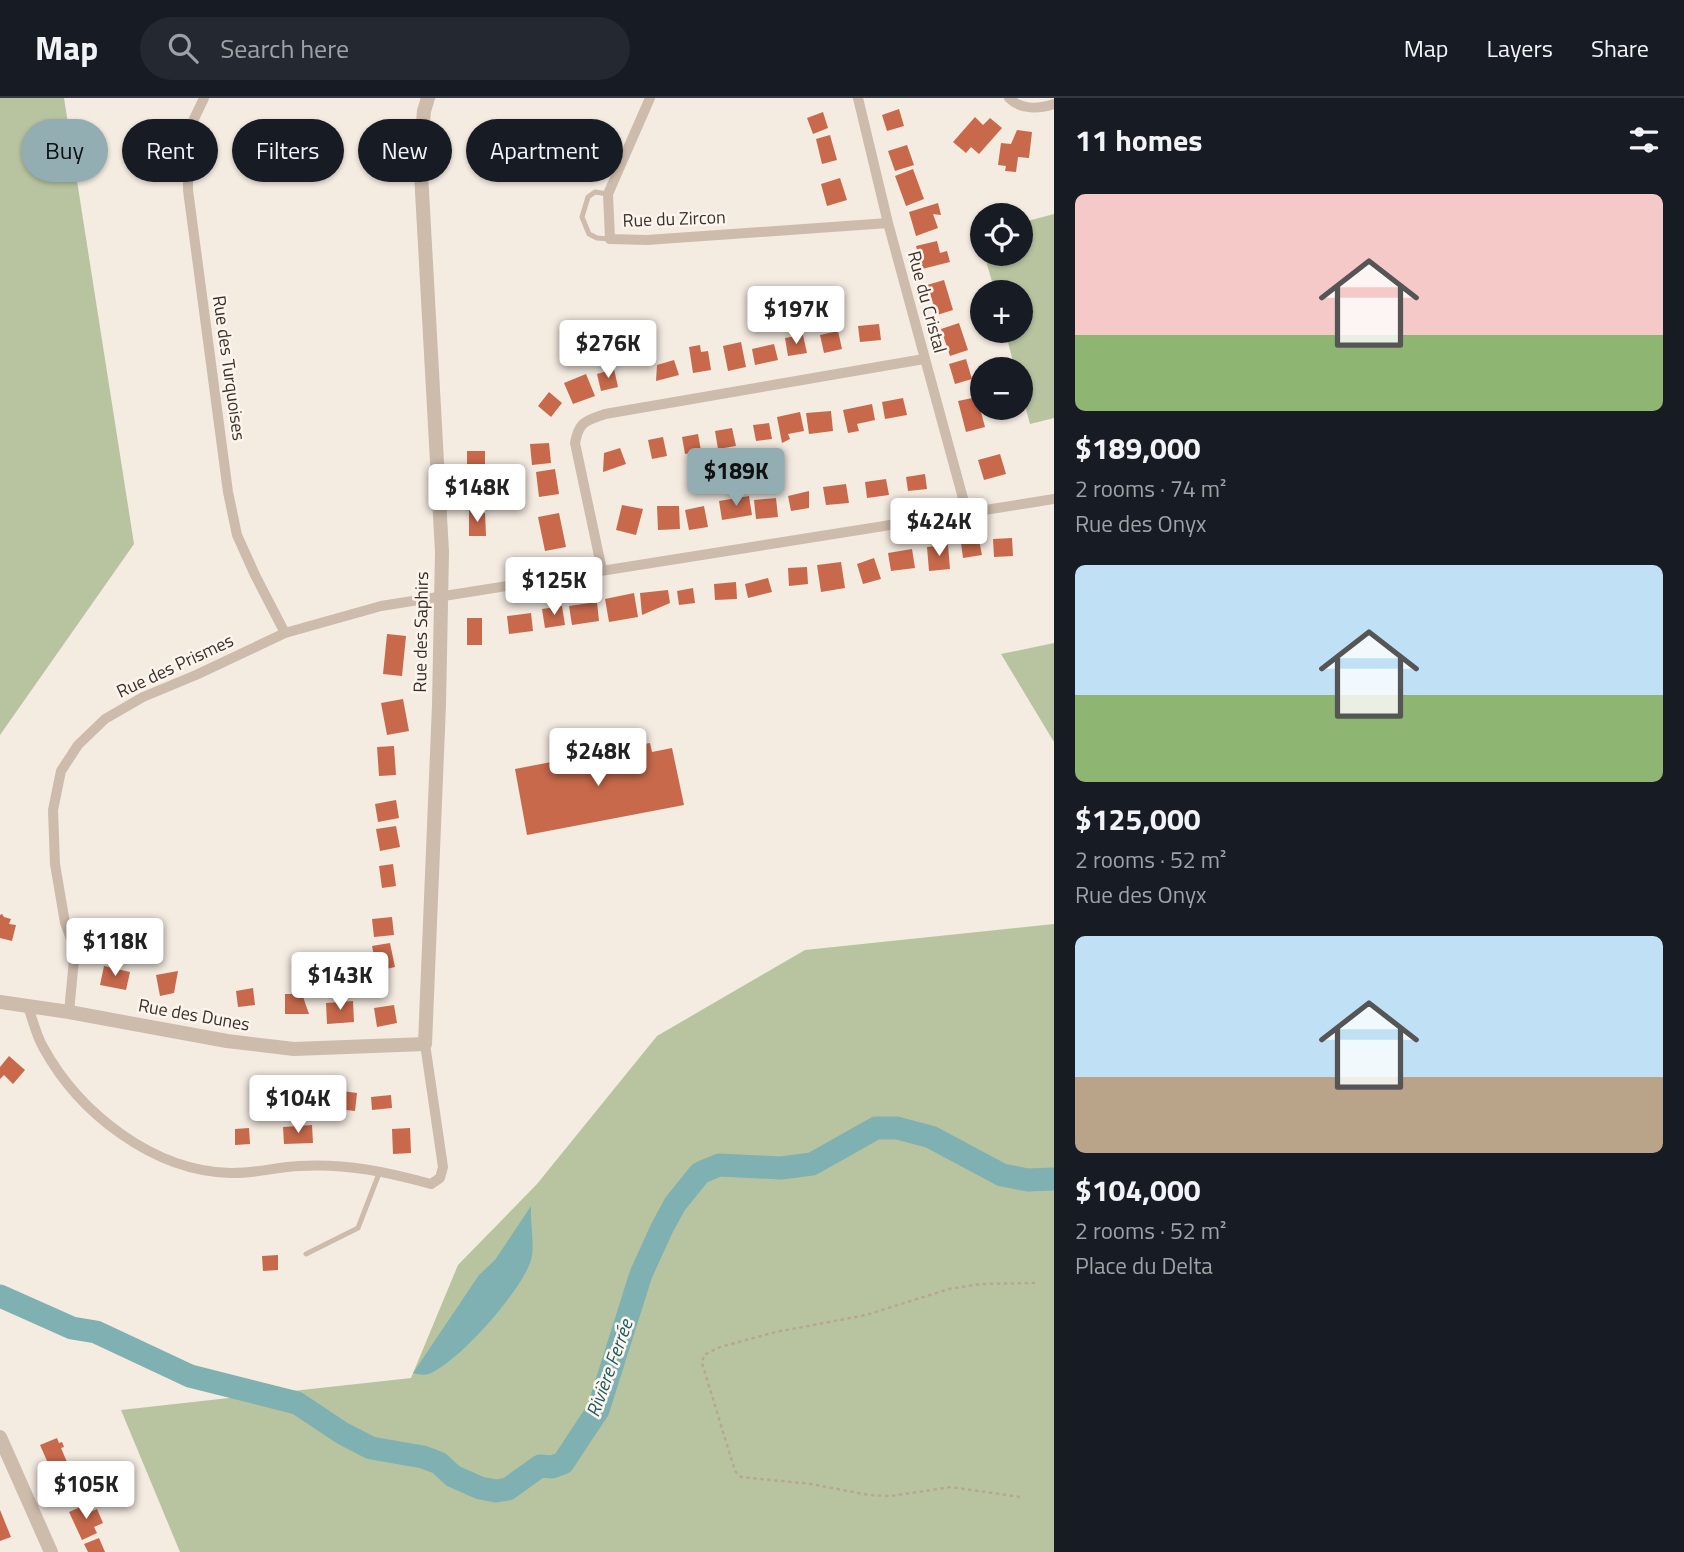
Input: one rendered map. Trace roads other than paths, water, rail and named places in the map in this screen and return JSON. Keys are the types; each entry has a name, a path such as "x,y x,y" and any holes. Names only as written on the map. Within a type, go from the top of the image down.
{"street":[{"name":"Rue des Turquoises","path":"204,98 192,123 188,190 228,492 237,535 285,633"},
{"name":"Rue des Saphirs","path":"380,1170 431,1184 440,1178 443,1167 425,1044 439,705 442,552 420,155 424,111 428,98"},
{"name":"Rue du Zircon","path":"650,98 608,194 610,239 647,240 888,223"},
{"name":"Rue du Cristal","path":"858,98 888,223 967,513"},
{"path":"1009,98 1015,104 1028,108 1054,104"},
{"path":"602,570 575,443 578,429 585,422 605,414 924,359"},
{"name":"Rue des Prismes","path":"69,1012 75,949 65,923 55,864 53,810 61,771 78,745 105,719 143,696 196,676 285,633 381,606 1054,499"},
{"name":"Rue des Dunes","path":"0,1002 227,1041 295,1049 425,1044"},
{"path":"28,1007 41,1044 85,1104 128,1139 180,1165 230,1173 300,1166 351,1166 380,1170"},
{"path":"0,1437 51,1552"}],"lane":[{"path":"608,194 595,192 588,197 582,217 589,234 610,239"},
{"path":"306,1254 358,1228 380,1170"}],"water":[{"path":"531,1206 531,1260 504,1305 459,1353 445,1364 423,1375 413,1373 479,1275 495,1260"}],"waterway":[{"name":"Rivière Ferrée","path":"0,1296 72,1328 96,1332 190,1376 297,1403 342,1433 371,1448 423,1457 439,1463 453,1476 480,1488 496,1491 508,1489 540,1466 552,1467 563,1463 598,1410 641,1274 675,1204 700,1173 719,1165 781,1168 812,1164 876,1128 897,1128 931,1137 1002,1175 1028,1180 1054,1179"}]}
